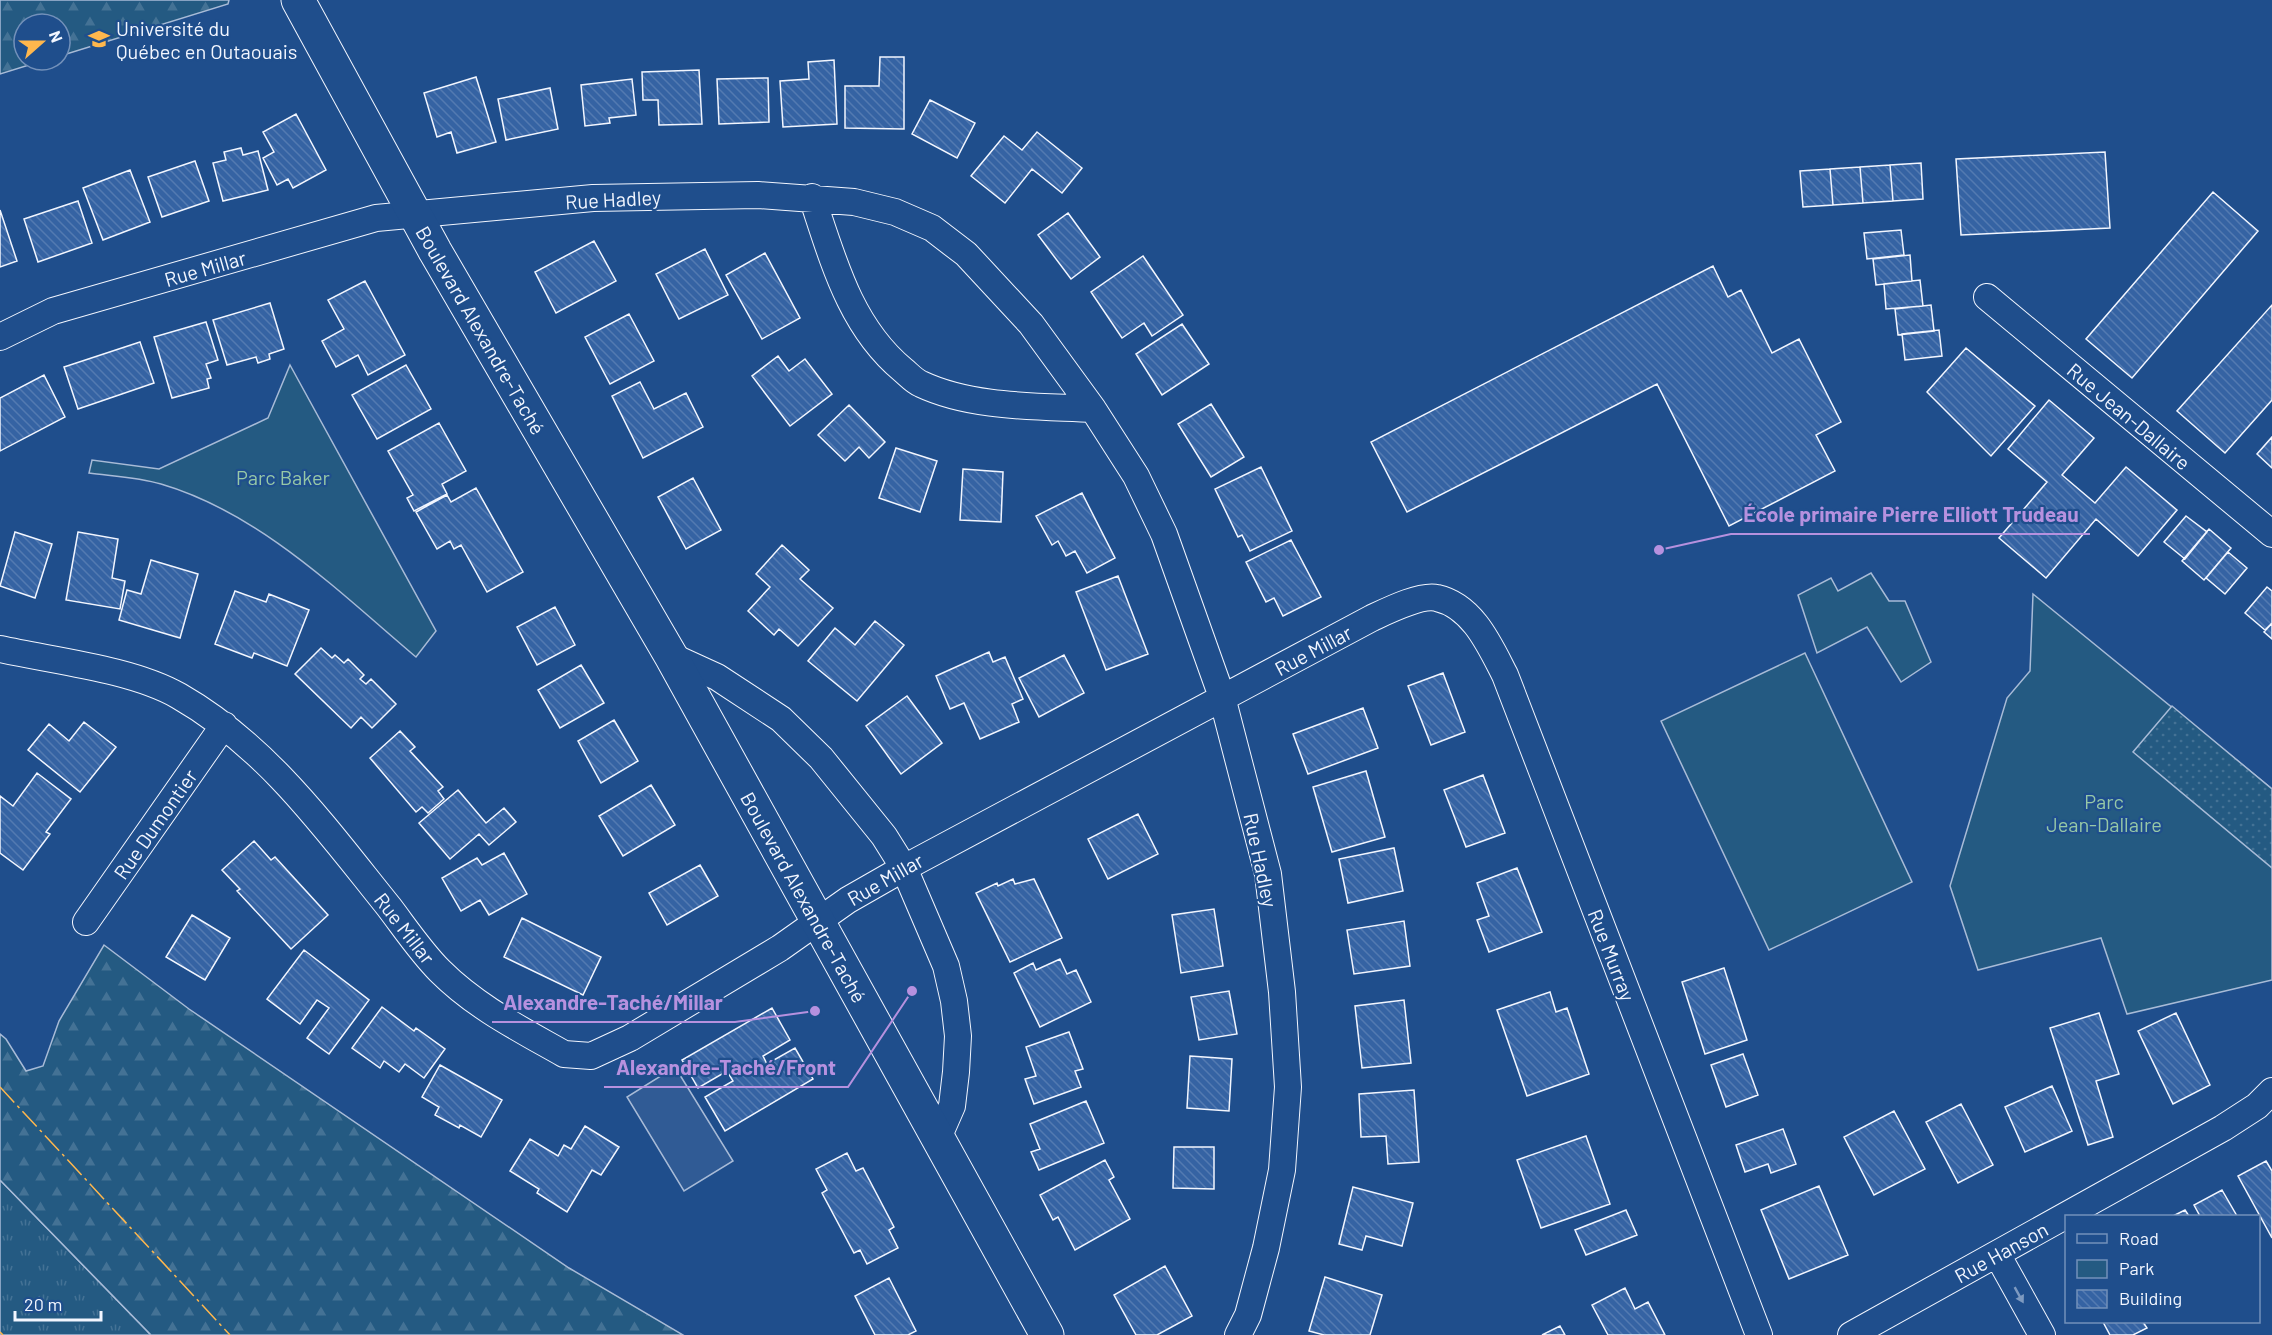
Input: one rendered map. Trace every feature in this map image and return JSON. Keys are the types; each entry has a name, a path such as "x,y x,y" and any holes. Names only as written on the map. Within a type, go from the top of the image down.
{"main road":[{"name":"Boulevard Alexandre-Taché","path":"298,0 415,215 671,656 1047,1335"}],"street":[{"name":"Rue Hadley","path":"415,215 593,198 758,195 812,197 854,202 895,212 940,234 966,254 1031,324 1093,410 1136,476 1164,534 1222,698 1268,874 1282,992 1288,1087 1282,1170 1266,1248 1248,1315 1238,1335"},
{"path":"812,197 841,283 858,318 885,355 919,383 965,398 1093,410"},
{"name":"Rue Millar","path":"0,337 53,311 376,218 415,215"},
{"name":"Rue Jean-Dallaire","path":"1987,297 2272,534"},
{"name":"Rue Millar","path":"0,648 146,682 178,696 224,725 268,762 320,821 438,970 477,1005 564,1054 591,1056 630,1038 780,948 848,900 904,868 1372,618 1402,605 1436,597"},
{"name":"Rue Murray","path":"1436,597 1462,609 1486,639 1505,675 1759,1335"},
{"path":"671,656 717,677 781,719 821,758 884,836 904,868 946,966 954,1001 958,1036 956,1072 951,1106 938,1138"},
{"name":"Rue Dumontier","path":"87,922 224,725"},
{"name":"Rue Hanson","path":"2067,1215 2223,1128 2257,1106 2272,1091"},
{"name":"Rue Hanson","path":"1851,1335 2065,1216"},
{"path":"1997,1254 2042,1335"}],"green space":[{"name":"Université du Québec en Outaouais","path":"0,0 229,0 228,4 72,52 72,12 12,12 12,70 0,74"},
{"name":"Parc Baker","path":"290,365 436,631 416,657 328,581 265,534 232,514 197,497 161,484 134,478 89,473 92,460 159,469 268,418"},
{"path":"1871,573 1889,601 1905,601 1931,662 1901,682 1867,627 1817,653 1798,595 1831,578 1838,591"},
{"name":"Parc Jean-Dallaire","path":"2033,594 2272,789 2272,980 2127,1014 2101,938 1978,970 1950,886 2007,698 2030,671"},
{"path":"1805,653 1912,882 1769,950 1661,721"},
{"path":"2172,706 2272,789 2272,868 2133,752"},
{"path":"104,945 189,1009 569,1268 683,1335 151,1335 0,1180 0,1034 6,1039 26,1071 43,1066 59,1021"},
{"path":"0,1180 151,1335 0,1335"}],"shaded area":[{"path":"675,1067 733,1161 684,1191 627,1097"}],"building":[{"path":"880,57 904,57 904,129 845,128 845,86 879,86"},
{"path":"834,60 837,124 783,127 780,81 809,79 808,62"},
{"path":"699,70 702,124 659,125 658,100 643,100 642,72"},
{"path":"476,77 496,142 457,153 451,132 437,137 424,93"},
{"path":"768,78 769,122 719,124 717,79"},
{"path":"632,79 636,115 609,118 610,123 585,126 581,85"},
{"path":"550,88 558,129 506,140 498,99"},
{"path":"930,100 975,123 957,158 912,134"},
{"path":"296,114 326,170 293,188 288,179 277,185 263,158 274,152 263,132"},
{"path":"1037,132 1082,168 1062,193 1032,169 1005,203 971,176 1004,136 1022,150"},
{"path":"241,148 243,155 258,151 268,190 223,201 213,163 226,160 224,152"},
{"path":"2105,152 2110,228 1961,235 1956,159"},
{"path":"195,161 209,201 162,217 148,177"},
{"path":"1921,163 1923,199 1893,201 1890,165"},
{"path":"1890,165 1893,201 1863,203 1860,167"},
{"path":"1860,167 1863,203 1833,205 1830,169"},
{"path":"1830,169 1833,205 1803,207 1800,171"},
{"path":"130,170 150,222 103,240 83,188"},
{"path":"2213,192 2258,231 2132,378 2086,339"},
{"path":"78,201 92,243 38,262 24,219"},
{"path":"0,210 17,261 0,267"},
{"path":"1068,213 1100,257 1071,279 1038,235"},
{"path":"1901,230 1904,255 1867,259 1864,233"},
{"path":"594,241 616,281 556,313 535,272"},
{"path":"705,249 728,295 679,319 656,274"},
{"path":"765,253 800,318 762,339 726,275"},
{"path":"1910,255 1912,281 1876,285 1873,259"},
{"path":"1143,256 1183,315 1152,336 1144,323 1122,338 1091,292"},
{"path":"1713,266 1728,297 1741,290 1772,353 1799,339 1841,422 1816,435 1835,471 1729,526 1657,384 1407,512 1371,442"},
{"path":"1920,280 1923,306 1886,309 1884,284"},
{"path":"365,281 405,355 368,375 358,355 336,367 322,341 344,329 328,300"},
{"path":"270,303 284,349 269,354 270,359 258,363 256,357 227,365 213,320"},
{"path":"1931,305 1934,331 1898,335 1895,309"},
{"path":"2272,305 2272,400 2225,453 2177,411"},
{"path":"629,314 654,361 610,384 585,337"},
{"path":"206,322 218,360 206,364 211,378 207,379 209,388 172,398 154,337"},
{"path":"1182,324 1209,364 1162,395 1136,354"},
{"path":"1939,330 1942,356 1905,360 1902,334"},
{"path":"140,342 154,383 78,409 64,367"},
{"path":"1966,348 2035,406 1991,456 1927,392"},
{"path":"778,356 789,371 805,359 832,394 790,426 752,376"},
{"path":"406,365 431,409 377,439 352,395"},
{"path":"44,375 65,417 0,451 0,398"},
{"path":"640,382 654,409 686,393 703,427 643,458 612,396"},
{"path":"2049,400 2094,438 2062,475 2095,503 2126,467 2177,510 2138,556 2096,519 2046,578 1999,538 2047,482 2008,449"},
{"path":"1211,404 1244,457 1211,477 1178,424"},
{"path":"849,405 885,442 869,458 859,447 845,461 818,435"},
{"path":"439,423 466,471 442,484 447,494 414,511 407,498 413,495 388,451"},
{"path":"2272,437 2272,468 2257,454"},
{"path":"896,448 937,461 920,512 879,498"},
{"path":"1261,467 1292,531 1250,551 1242,535 1238,537 1215,489"},
{"path":"963,469 1003,472 1001,522 960,520"},
{"path":"693,478 721,530 686,549 658,497"},
{"path":"476,488 523,572 487,592 461,545 454,549 450,541 437,549 416,512 447,495 451,502"},
{"path":"1082,493 1115,558 1087,573 1075,551 1066,556 1058,541 1052,545 1036,516"},
{"path":"2186,516 2207,532 2185,559 2164,542"},
{"path":"2209,529 2231,548 2204,580 2182,561"},
{"path":"15,532 52,544 35,598 0,586"},
{"path":"78,532 118,539 112,578 125,581 120,609 66,600"},
{"path":"1291,540 1321,597 1283,616 1274,598 1266,602 1246,562"},
{"path":"782,545 809,570 800,579 833,608 798,646 779,629 774,635 748,611 770,587 756,574"},
{"path":"2228,552 2247,568 2225,594 2206,578"},
{"path":"151,560 198,574 180,638 119,620 127,590 141,594"},
{"path":"1118,576 1148,654 1106,670 1076,592"},
{"path":"2267,587 2272,591 2272,623 2265,630 2245,613"},
{"path":"235,591 266,602 269,594 309,610 287,666 254,653 252,658 215,644"},
{"path":"555,607 575,645 537,665 517,627"},
{"path":"875,621 904,645 857,701 808,661 835,628 855,645"},
{"path":"2272,623 2272,639 2264,632"},
{"path":"321,648 332,658 335,655 344,663 348,659 364,675 360,679 366,684 371,679 396,704 372,728 361,717 351,728 295,674"},
{"path":"989,652 993,662 1005,657 1023,699 1012,704 1019,722 980,739 964,703 950,709 936,676"},
{"path":"1064,655 1084,693 1039,717 1019,678"},
{"path":"581,665 604,703 560,728 538,690"},
{"path":"1443,673 1465,732 1431,745 1408,686"},
{"path":"907,696 942,743 901,774 866,726"},
{"path":"1363,708 1378,748 1308,774 1293,734"},
{"path":"614,720 638,761 601,783 578,741"},
{"path":"84,722 116,747 80,792 28,750 49,724 69,741"},
{"path":"400,731 415,747 410,751 443,787 438,791 444,799 428,813 422,807 416,812 370,758"},
{"path":"1366,771 1385,837 1332,852 1313,787"},
{"path":"37,773 71,799 46,832 50,834 23,870 0,853 0,796 13,806"},
{"path":"1483,775 1505,833 1466,847 1444,790"},
{"path":"651,785 675,825 623,856 599,816"},
{"path":"458,790 486,823 504,808 516,822 489,845 479,834 450,859 419,823"},
{"path":"1138,814 1158,854 1108,879 1088,839"},
{"path":"254,841 271,860 275,857 328,915 291,949 237,891 240,889 222,870"},
{"path":"1394,848 1403,891 1348,903 1339,859"},
{"path":"504,853 527,894 489,915 480,900 461,911 442,878 477,858 482,865"},
{"path":"700,865 718,896 667,925 649,893"},
{"path":"1517,868 1542,932 1489,952 1477,920 1489,916 1477,883"},
{"path":"1013,879 1015,884 1034,879 1062,938 1010,962 976,893 997,883 998,886"},
{"path":"1214,909 1223,966 1181,973 1172,915"},
{"path":"192,915 230,938 205,980 166,957"},
{"path":"522,918 601,957 583,995 504,957"},
{"path":"1404,921 1410,966 1354,974 1347,930"},
{"path":"304,950 369,1000 329,1054 307,1038 329,1008 317,1000 300,1024 267,999"},
{"path":"1060,959 1067,974 1076,970 1091,1002 1040,1027 1014,973 1033,963 1036,970"},
{"path":"1724,968 1747,1040 1705,1054 1682,982"},
{"path":"1229,991 1237,1034 1199,1040 1191,997"},
{"path":"1550,992 1556,1012 1567,1008 1589,1074 1527,1096 1497,1010"},
{"path":"1404,1000 1411,1063 1362,1068 1355,1006"},
{"path":"382,1007 414,1031 416,1028 445,1049 424,1078 405,1064 399,1072 384,1061 380,1068 352,1048"},
{"path":"772,1008 790,1040 763,1056 767,1064 795,1048 813,1079 725,1131 705,1097 733,1081 727,1071 698,1088 682,1060"},
{"path":"2099,1013 2119,1074 2096,1081 2113,1137 2088,1145 2050,1028"},
{"path":"2176,1013 2210,1085 2173,1104 2138,1031"},
{"path":"1069,1032 1083,1069 1075,1071 1081,1087 1034,1104 1025,1079 1036,1076 1026,1047"},
{"path":"1743,1054 1758,1095 1726,1107 1711,1065"},
{"path":"1190,1056 1232,1059 1229,1111 1187,1108"},
{"path":"440,1065 502,1100 481,1137 435,1115 439,1107 422,1097"},
{"path":"2052,1086 2072,1131 2025,1152 2005,1107"},
{"path":"1414,1090 1419,1162 1388,1164 1386,1136 1361,1137 1359,1094"},
{"path":"1086,1101 1104,1143 1039,1170 1031,1152 1040,1149 1030,1124"},
{"path":"1961,1104 1993,1165 1958,1183 1926,1122"},
{"path":"1894,1111 1925,1169 1874,1195 1844,1137"},
{"path":"585,1126 619,1147 601,1175 592,1170 567,1212 537,1193 539,1189 510,1171 530,1139 558,1156 564,1145 571,1149"},
{"path":"1783,1129 1796,1164 1771,1173 1768,1164 1745,1172 1736,1145"},
{"path":"1586,1136 1610,1204 1541,1228 1517,1160"},
{"path":"1174,1147 1214,1147 1214,1189 1173,1188"},
{"path":"847,1153 856,1171 863,1168 894,1227 889,1230 898,1248 867,1264 860,1250 854,1253 822,1193 827,1190 816,1169"},
{"path":"1105,1160 1114,1177 1109,1180 1130,1219 1075,1250 1058,1217 1053,1220 1040,1195"},
{"path":"2266,1161 2272,1171 2272,1238 2260,1215 2238,1176"},
{"path":"1819,1186 1848,1255 1789,1279 1761,1210"},
{"path":"1353,1187 1413,1203 1402,1246 1366,1236 1362,1250 1339,1244"},
{"path":"2222,1190 2236,1215 2199,1215 2194,1205"},
{"path":"1626,1210 1637,1235 1586,1255 1575,1230"},
{"path":"2185,1210 2188,1215 2175,1215"},
{"path":"1165,1266 1192,1316 1157,1335 1136,1335 1114,1295"},
{"path":"1325,1277 1382,1295 1370,1335 1324,1335 1309,1331"},
{"path":"889,1278 916,1331 908,1335 875,1335 855,1296"},
{"path":"1625,1288 1635,1309 1648,1302 1665,1335 1608,1335 1592,1305"},
{"path":"2104,1323 2144,1323 2147,1328 2133,1335 2110,1335"},
{"path":"1560,1326 1565,1335 1542,1335"}],"power":[{"path":"0,1087 230,1335"},
{"path":"0,1332 3,1335"}],"place":[{"name":"Université du Québec en Outaouais","path":"99,39"},
{"name":"École primaire Pierre Elliott Trudeau","path":"1659,550"},
{"name":"Alexandre-Taché/Front","path":"912,991"},
{"name":"Alexandre-Taché/Millar","path":"815,1011"}]}
